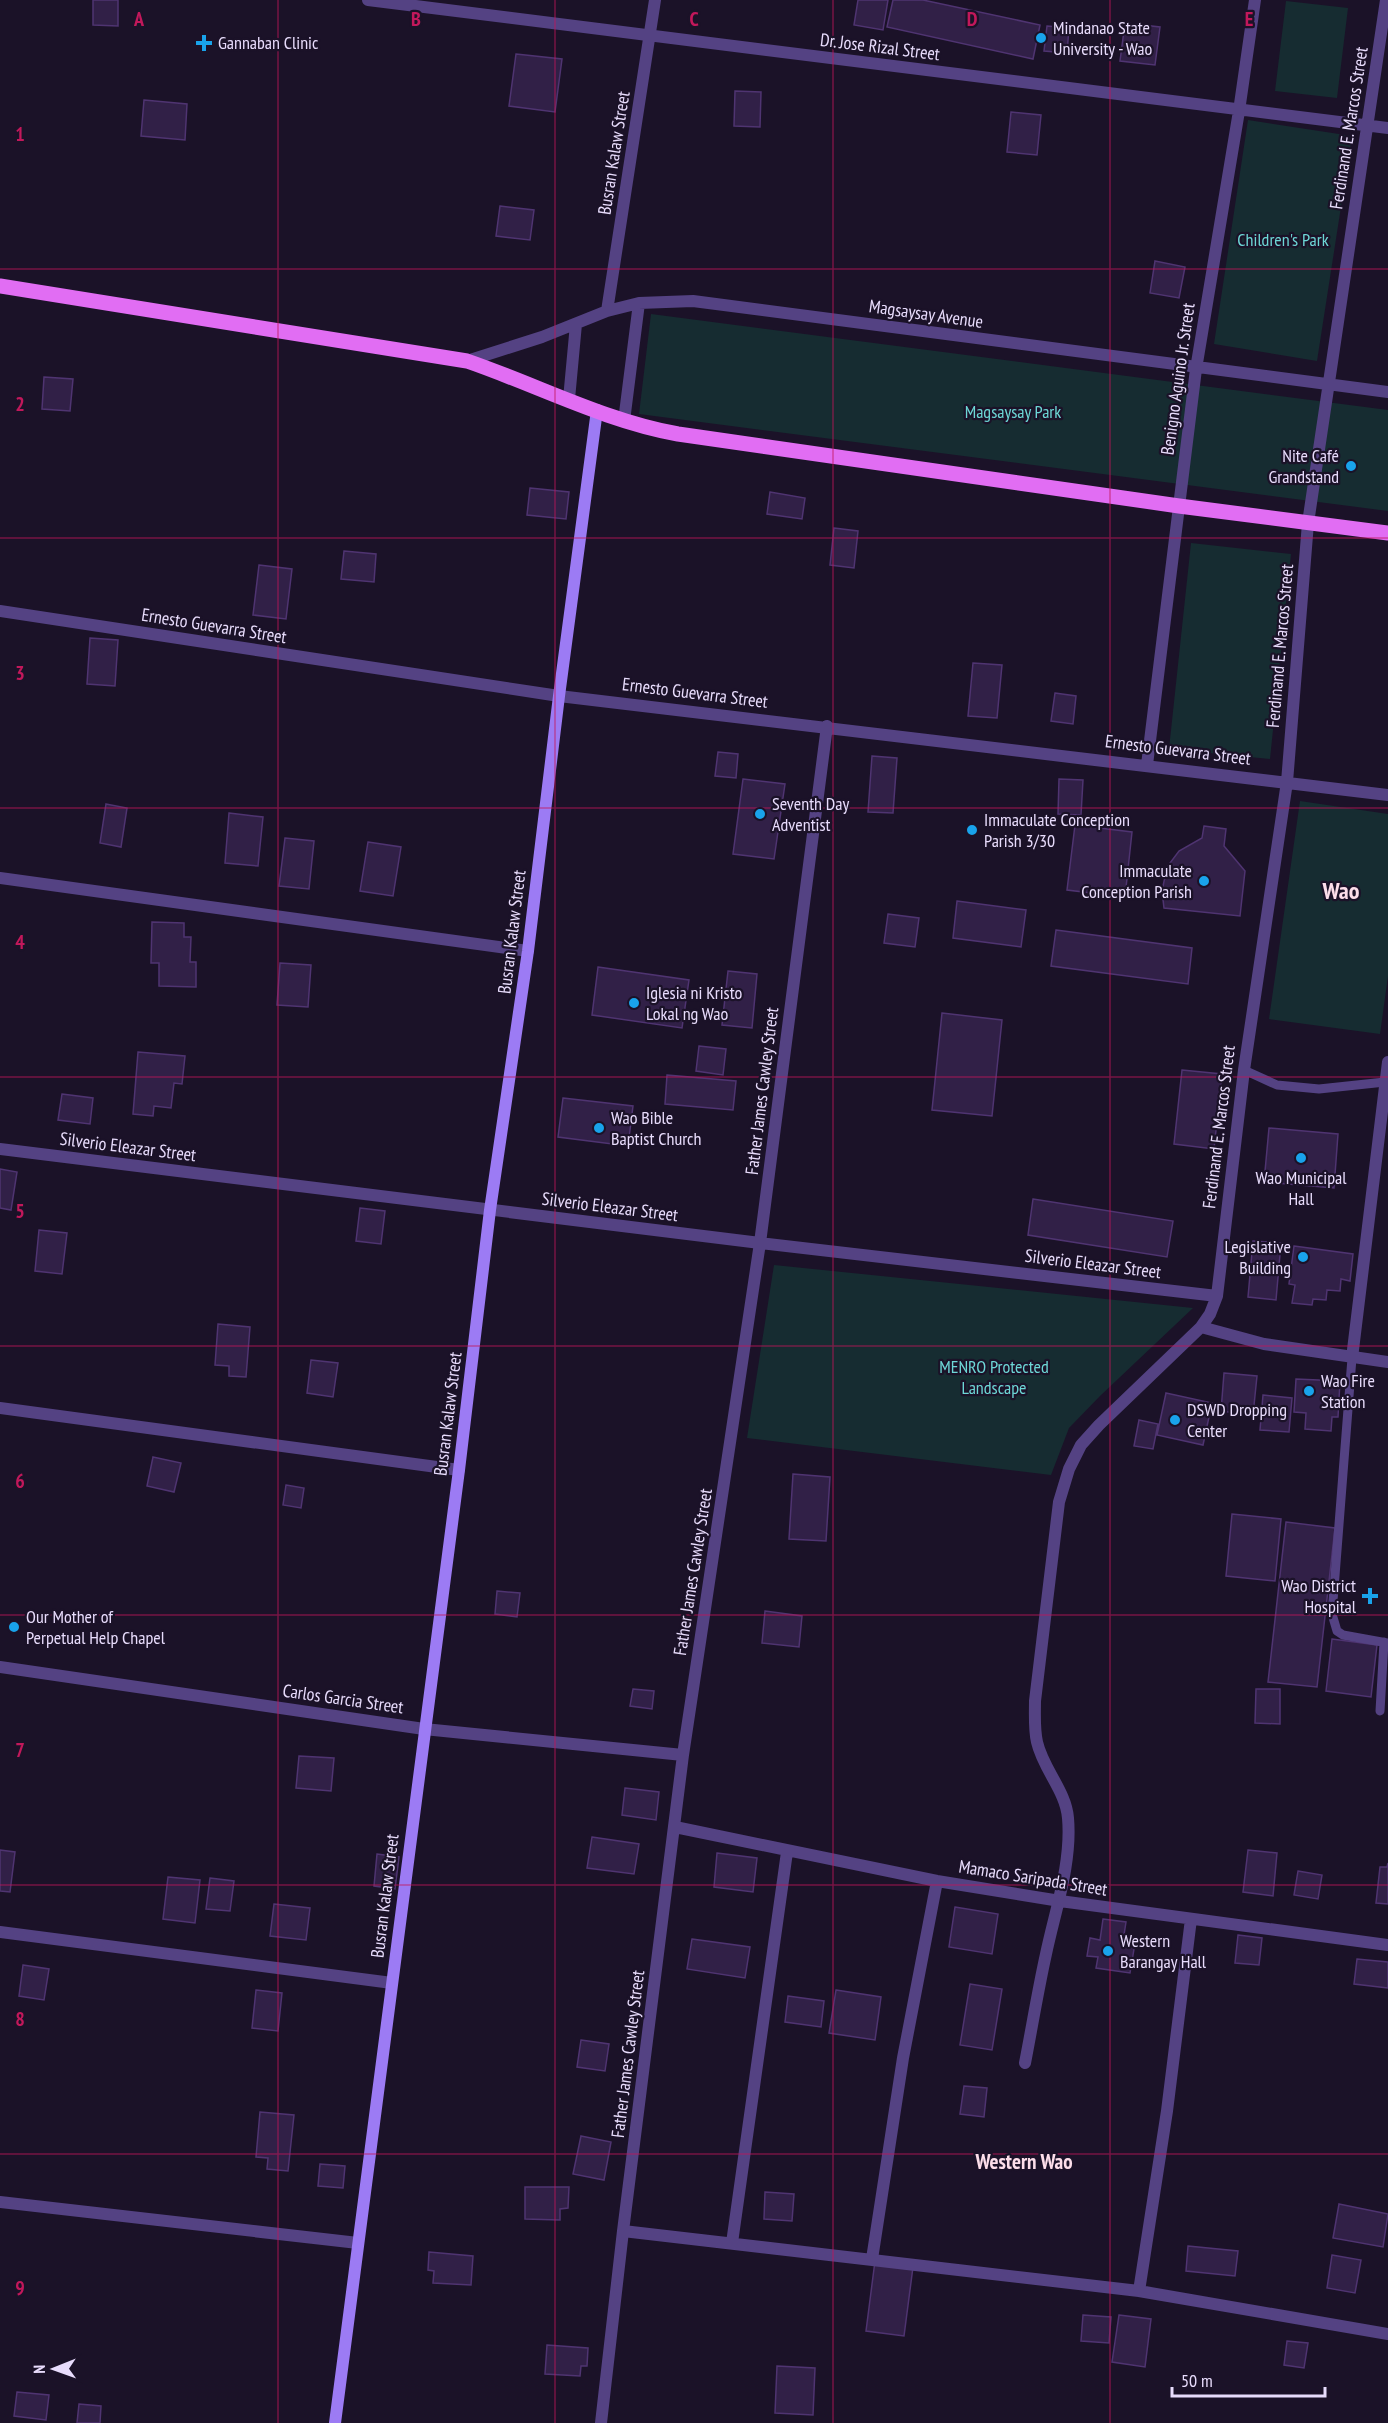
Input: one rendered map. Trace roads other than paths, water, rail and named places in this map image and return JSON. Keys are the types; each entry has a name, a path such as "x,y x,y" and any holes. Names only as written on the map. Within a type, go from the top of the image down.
{"main road":[{"path":"0,286 467,361 624,421 678,434 1179,506 1388,533"}],"street":[{"name":"Dr. Jose Rizal Street","path":"368,0 1388,128"},
{"name":"Busran Kalaw Street","path":"608,311 655,0"},
{"name":"Benigno Aguino Jr. Street","path":"1148,765 1196,369 1255,0"},
{"name":"Ferdinand E. Marcos Street","path":"1025,2063 1046,1954 1060,1901 1069,1833 1064,1800 1037,1743 1035,1724 1035,1701 1059,1502 1069,1469 1081,1445 1115,1409 1201,1327 1210,1314 1217,1296 1244,1070 1287,782 1308,523 1386,0"},
{"name":"Magsaysay Avenue","path":"467,361 608,311 639,303 693,301 1196,369 1388,392"},
{"path":"624,421 639,303"},
{"path":"569,399 576,324"},
{"name":"Busran Kalaw Street","path":"335,2423 459,1470 490,1210 528,951 597,410"},
{"name":"Ernesto Guevarra Street","path":"0,611 559,696 827,726 1388,795"},
{"name":"Father James Cawley Street","path":"601,2423 683,1755 760,1244 827,726"},
{"path":"0,878 528,951"},
{"path":"1352,1358 1388,1062"},
{"name":"Silverio Eleazar Street","path":"0,1149 760,1244 1217,1296"},
{"path":"1201,1327 1264,1344 1388,1362"},
{"path":"0,1408 459,1470"},
{"name":"Carlos Garcia Street","path":"0,1667 424,1729 683,1755"},
{"name":"Mamaco Saripada Street","path":"675,1827 938,1881 1060,1901 1388,1945"},
{"path":"732,2243 787,1851"},
{"path":"872,2259 903,2058 938,1881"},
{"path":"1139,2291 1167,2111 1191,1919"},
{"path":"0,1932 392,1983"},
{"path":"0,2202 358,2243"},
{"path":"623,2230 1139,2291 1388,2334"}],"lane":[{"path":"1244,1070 1277,1085 1319,1089 1385,1082"},
{"path":"1352,1358 1332,1614 1337,1631 1343,1635 1386,1643 1380,1711"}],"place":[{"name":"Mindanao State University - Wao","path":"1041,38"},
{"name":"Gannaban Clinic","path":"204,43"},
{"name":"Nite Café Grandstand","path":"1351,466"},
{"name":"Seventh Day Adventist","path":"760,814"},
{"name":"Immaculate Conception Parish 3/30","path":"972,830"},
{"name":"Immaculate Conception Parish","path":"1204,881"},
{"name":"Iglesia ni Kristo Lokal ng Wao","path":"634,1003"},
{"name":"Wao Bible Baptist Church","path":"599,1128"},
{"name":"Wao Municipal Hall","path":"1301,1158"},
{"name":"Legislative Building","path":"1303,1257"},
{"name":"Wao Fire Station","path":"1309,1391"},
{"name":"DSWD Dropping Center","path":"1175,1420"},
{"name":"Wao District Hospital","path":"1370,1596"},
{"name":"Our Mother of Perpetual Help Chapel","path":"14,1627"},
{"name":"Western Barangay Hall","path":"1108,1951"}],"district":[{"name":"Wao","path":"1341,891"},
{"name":"Western Wao","path":"1024,2162"}],"park label":[{"name":"Children's Park","path":"1283,240"},
{"name":"Magsaysay Park","path":"1013,412"},
{"name":"MENRO Protected Landscape","path":"994,1377"}]}
